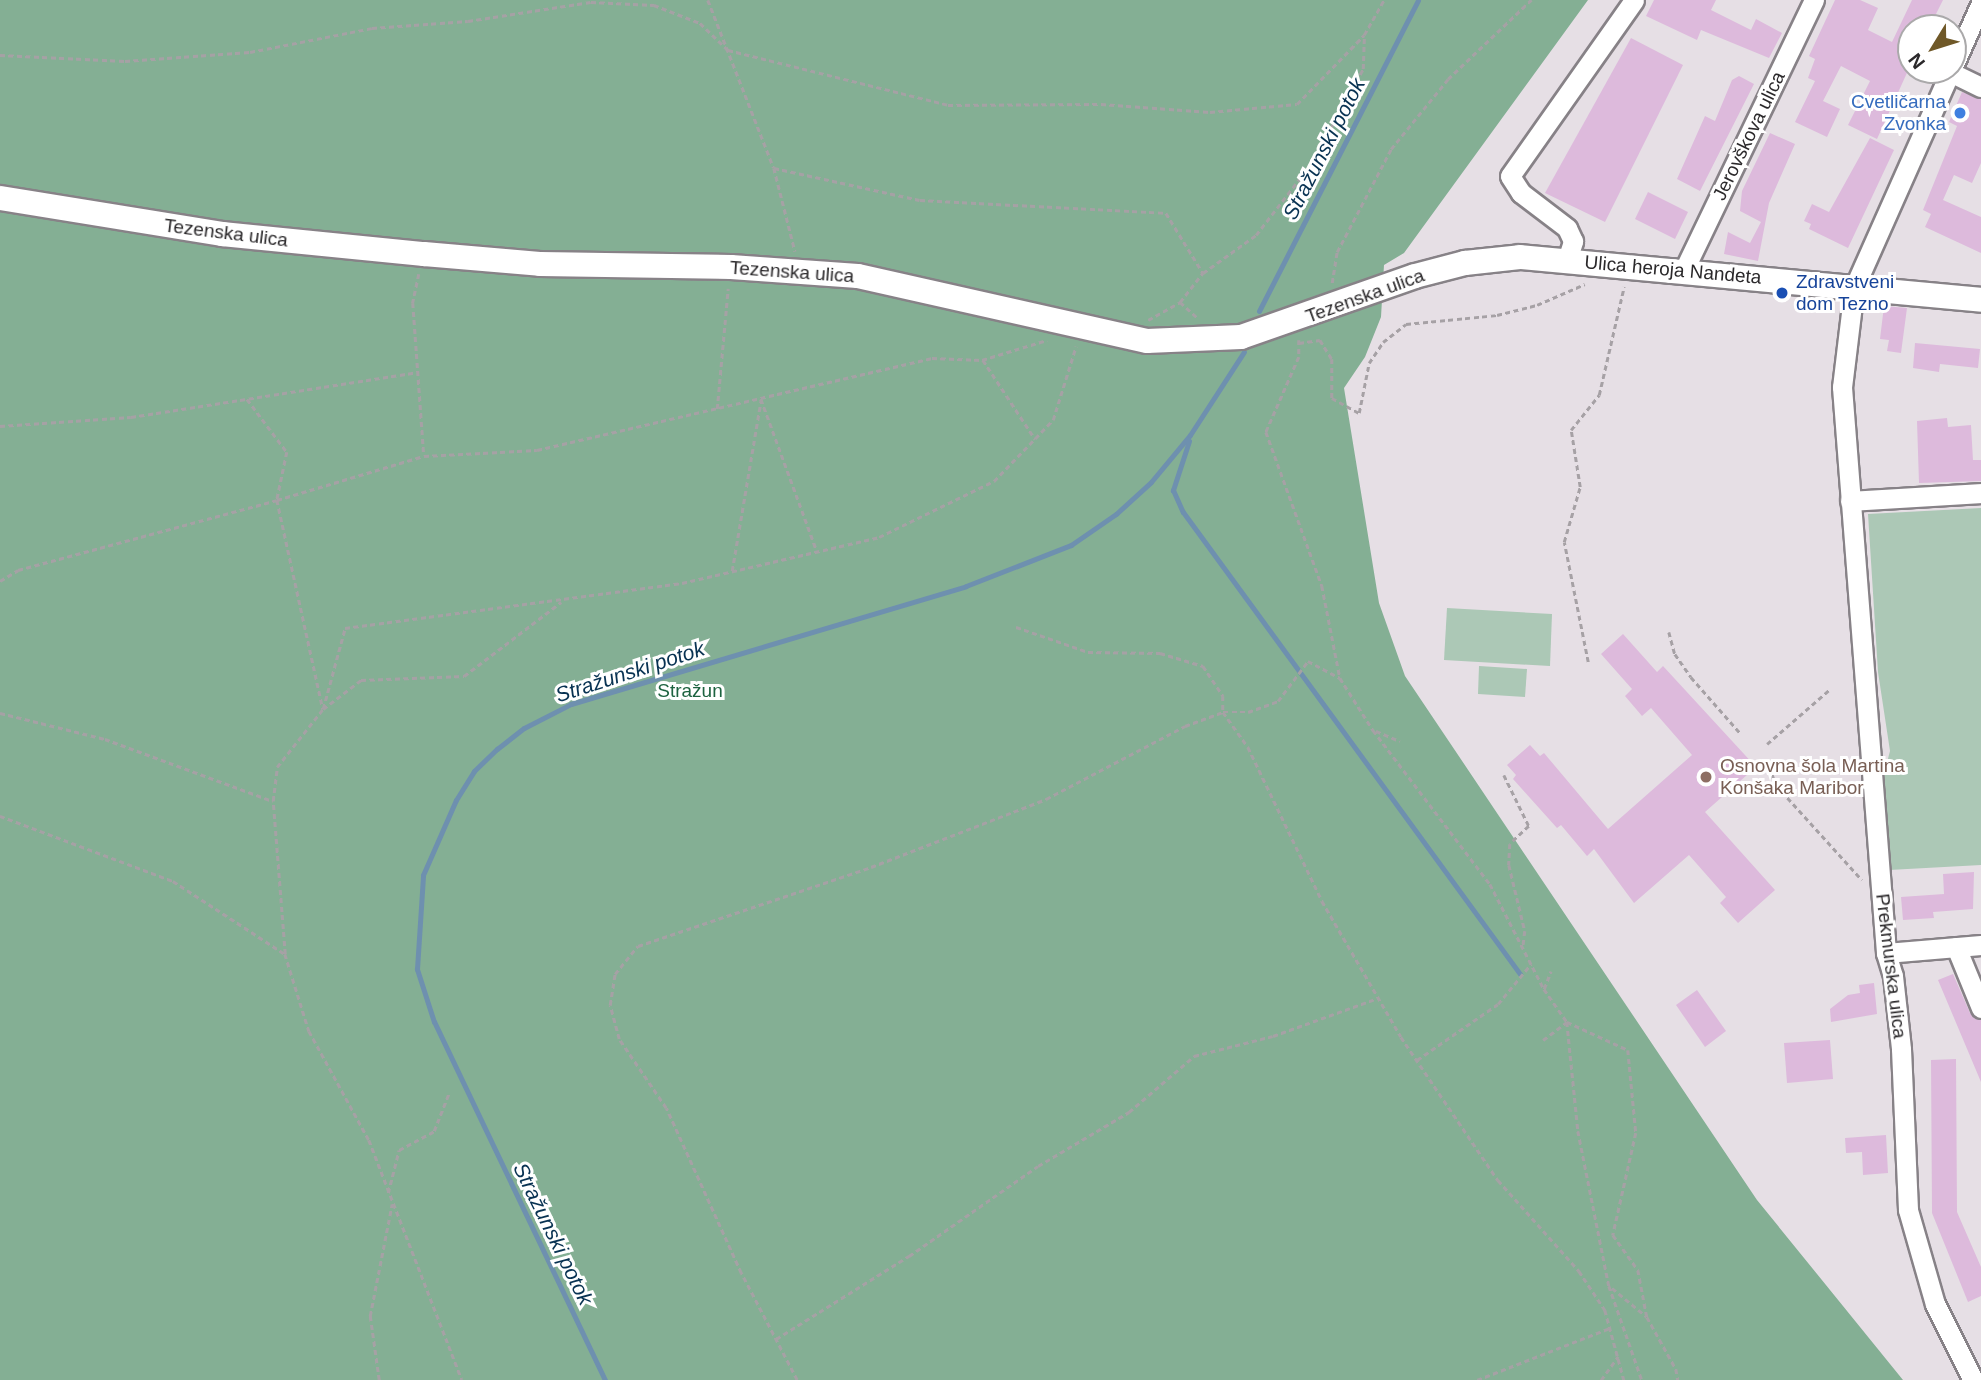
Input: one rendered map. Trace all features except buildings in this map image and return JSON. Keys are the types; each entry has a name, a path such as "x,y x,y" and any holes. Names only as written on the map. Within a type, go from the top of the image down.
{"street":[{"name":"Ulica heroja Nandeta","path":"1634,0 1510,176 1521,193 1567,228 1573,241 1567,260 1981,300"},
{"name":"Jerovškova ulica","path":"1683,272 1814,0"},
{"name":"Prekmurska ulica","path":"1967,34 1981,4"},
{"name":"Prekmurska ulica","path":"1944,84 1854,288 1842,387 1886,953 1894,976 1902,1049 1908,1210 1935,1304 1973,1380"},
{"name":"Tezenska ulica","path":"0,198 222,234 424,254 540,264 731,267 858,276 1117,337 1208,341 1296,327 1326,310 1415,276 1465,263 1520,257 1567,260"},
{"path":"1850,501 1981,493"},
{"path":"1886,953 1981,945"},
{"path":"1956,947 1981,1008"}],"path":[{"path":"708,0 774,168 800,270"},
{"path":"0,55 125,61 250,52 372,28 468,21 591,2 654,5 700,23 728,50 948,105 1101,104 1210,112 1297,104 1364,35 1384,0"},
{"path":"1326,310 1338,252 1391,149 1448,79 1531,0"},
{"path":"1117,337 1180,302 1203,273 1256,235 1311,163 1363,69 1364,35"},
{"path":"774,168 920,200 1166,213 1203,273"},
{"path":"424,254 413,303 424,456"},
{"path":"717,410 731,267"},
{"path":"1296,327 1320,340 1332,359 1332,398 1359,413 1369,363 1382,342 1406,324 1497,315 1537,305 1586,284"},
{"path":"1612,286 1635,288"},
{"path":"1588,662 1564,542 1580,487 1571,430 1599,395 1624,287"},
{"path":"1296,327 1299,357 1266,432 1322,586 1340,678 1373,730 1490,884 1544,989 1567,1022 1578,1131 1609,1286 1642,1380"},
{"path":"0,581 18,570 277,500 424,456 537,450 932,358 982,360 1081,329"},
{"path":"323,709 345,628 563,600 732,571 879,537 995,481 1053,421 1081,329"},
{"path":"982,360 1035,439"},
{"path":"0,426 131,417 419,372"},
{"path":"247,399 287,452 277,500 323,709"},
{"path":"761,399 817,551"},
{"path":"732,571 761,399"},
{"path":"462,1380 369,1140 309,1031 285,954 273,801 277,767 323,709 361,680 464,676 563,600"},
{"path":"1016,627 1088,652 1160,653 1203,666 1223,696 1223,712 1248,747 1322,901 1378,998 1497,1180 1579,1271 1605,1310 1625,1380"},
{"path":"1669,632 1675,653 1691,677 1741,734"},
{"path":"797,1380 666,1108 619,1039 610,1005 615,974 638,946 871,867 1046,799 1185,726 1223,712 1248,712 1278,701 1308,661 1340,678"},
{"path":"1766,744 1829,690"},
{"path":"0,713 105,739 273,801"},
{"path":"1373,730 1400,741"},
{"path":"1767,760 1776,785 1862,880"},
{"path":"1504,775 1530,826 1510,844 1509,865 1525,932 1523,948"},
{"path":"0,816 173,881 285,954"},
{"path":"1417,1060 1498,1004 1531,964"},
{"path":"1544,989 1551,971"},
{"path":"775,1339 909,1256 1038,1166 1129,1112 1194,1056 1273,1036 1378,998"},
{"path":"1543,1040 1567,1022"},
{"path":"1567,1022 1628,1050 1636,1133 1613,1235 1638,1270 1647,1317 1676,1369 1678,1380"},
{"path":"388,1193 399,1150 434,1131 449,1093"},
{"path":"379,1380 370,1316 392,1203"},
{"path":"1609,1286 1647,1317"},
{"path":"1477,1380 1610,1328"},
{"path":"1601,1380 1618,1357"}],"green space":[{"name":"Stražun","path":"0,0 1588,0 1404,253 1384,265 1381,317 1365,357 1344,388 1379,603 1405,676 1757,1200 1903,1380 0,1380"},
{"path":"1981,508 1981,865 1889,870 1884,774 1890,751 1878,672 1868,514"},
{"path":"1447,608 1552,614 1550,666 1444,660"},
{"path":"1479,666 1527,669 1525,697 1478,694"}],"waterway":[{"name":"Stražunski potok","path":"1259,311 1418,0"},
{"name":"Stražunski potok","path":"605,1380 434,1022 417,969 423,875 456,800 474,771 524,728 571,704 966,586 1071,545 1116,514 1151,482 1190,435 1244,352"},
{"path":"1189,441 1173,490 1183,512 1520,974"}],"place":[{"name":"Cvetličarna Zvonka","path":"1960,113"},
{"name":"Zdravstveni dom Tezno","path":"1782,293"},
{"name":"Osnovna šola Martina Konšaka Maribor","path":"1706,777"}]}
